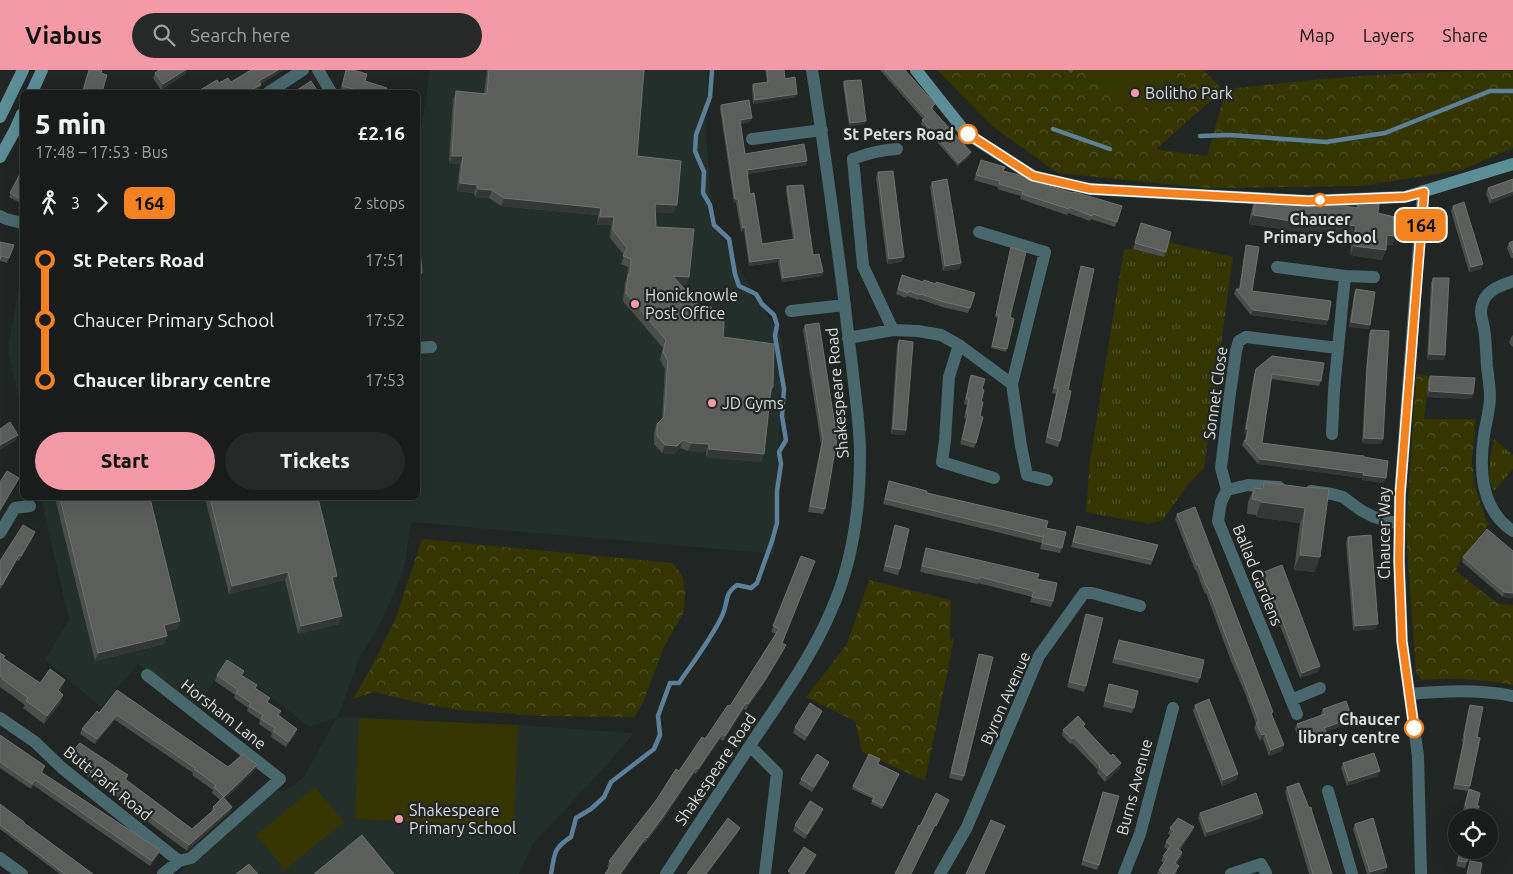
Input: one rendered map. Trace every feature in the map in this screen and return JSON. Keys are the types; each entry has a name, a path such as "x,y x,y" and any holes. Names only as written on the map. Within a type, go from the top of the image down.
{"street":[{"path":"0,117 23,70"},
{"path":"33,90 42,70"},
{"path":"270,90 288,74 302,70"},
{"path":"318,70 330,90"},
{"name":"Shakespeare Road","path":"666,874 806,660 822,632 838,594 850,554 857,516 860,456 859,426 822,130 812,70"},
{"path":"916,70 966,133 1033,176 1090,189 1308,201 1405,197 1513,164"},
{"path":"0,157 20,119"},
{"path":"752,139 822,130"},
{"path":"893,330 863,266 853,159 875,151 897,149"},
{"name":"Chaucer Way","path":"1421,874 1418,756 1402,641 1399,524 1424,192"},
{"path":"0,216 6,220 20,223"},
{"path":"979,232 1044,252 1012,384 1027,475 1047,480"},
{"path":"1277,266 1345,276 1374,277"},
{"path":"1332,434 1345,276"},
{"path":"1513,281 1487,293 1482,303 1480,314 1484,328 1490,397 1481,468 1486,494 1491,507 1507,528 1513,532"},
{"path":"791,310 845,305"},
{"path":"848,338 893,330 918,331 942,335 959,345 1012,384"},
{"name":"Sonnet Close","path":"1227,490 1221,468 1236,351 1239,341 1246,337 1338,348"},
{"path":"959,345 949,377 942,462 994,478"},
{"path":"420,348 431,346"},
{"path":"1227,490 1248,485 1332,494 1343,497 1362,511 1399,524"},
{"name":"Ballad Gardens","path":"1227,490 1221,502 1218,520 1297,714"},
{"path":"0,532 14,508 30,506"},
{"name":"Byron Avenue","path":"940,874 967,827 1040,656 1084,593 1092,593 1140,606"},
{"name":"Horsham Lane","path":"147,675 280,779 191,858 179,861"},
{"path":"1291,700 1320,688"},
{"path":"1409,694 1453,691 1497,693 1513,696"},
{"name":"Burns Avenue","path":"1124,874 1140,834 1173,708"},
{"name":"Butt Park Road","path":"0,718 36,742 62,768 179,861"},
{"path":"750,746 777,773 765,874"},
{"path":"1328,791 1352,874"},
{"path":"0,858 22,874"},
{"path":"163,874 179,861"},
{"path":"1231,874 1261,864 1266,873"}],"shaded area":[{"path":"430,70 707,70 706,135 713,224 783,341 774,554 411,522 405,564 395,591 379,626 360,656 338,717 518,725 634,733 533,844 519,874 178,874 275,788 282,793 304,777 337,717 309,727 227,662 197,707 138,664 101,707 45,660 69,620 41,500 420,500 420,137"},
{"path":"20,278 20,405 8,349"}],"green space":[{"path":"937,70 1205,70 1223,90 1156,149 1207,156 1226,89 1297,81 1369,76 1513,71 1513,148 1462,170 1362,186 1205,188 1057,173 992,126"},
{"name":"Bolitho Park","path":"1087,70 1177,70 1138,115"},
{"path":"1168,242 1233,257 1204,468 1189,483 1163,520 1149,524 1086,512 1090,460 1124,249 1133,249 1164,257"},
{"path":"1416,374 1429,376 1424,419 1476,419 1472,461 1474,483 1489,524 1459,563 1456,571 1497,603 1513,605 1513,685 1490,681 1422,680 1416,674 1406,533"},
{"path":"1494,439 1513,455 1513,469 1493,490 1489,471"},
{"path":"422,539 673,563 683,577 685,593 684,612 664,647 643,703 635,717 539,716 458,710 374,692 353,699 395,620"},
{"path":"869,580 951,600 950,639 954,640 925,781 862,752 855,721 806,697 847,644"},
{"path":"359,718 518,725 514,826 355,819"},
{"path":"315,787 344,822 285,870 256,835"}],"building":[{"path":"89,70 102,70 101,73 107,75 103,90 83,90"},
{"path":"159,70 185,70 163,84 155,73"},
{"path":"251,70 278,70 259,81 261,85 251,90 200,90 217,80 219,83 228,78 231,82"},
{"path":"346,70 353,70 367,74 365,81 387,88 386,90 357,90 342,86"},
{"path":"489,70 644,70 637,156 681,161 677,205 655,204 656,227 694,229 689,277 673,276 702,309 709,305 724,322 723,337 774,344 773,387 771,387 764,454 709,449 709,444 691,443 683,440 677,446 665,445 657,436 657,424 664,417 668,361 663,352 666,340 626,293 631,259 623,256 627,248 613,230 614,217 600,217 601,208 504,198 492,190 478,189 477,185 460,183 463,156 452,156 456,91 487,94"},
{"path":"767,70 784,70 785,79 795,77 797,94 755,100 753,84 768,82"},
{"path":"884,70 905,70 935,104 931,108 971,152 959,163 922,120 926,117"},
{"path":"861,80 866,121 850,123 844,81"},
{"path":"311,81 317,90 297,90"},
{"path":"749,100 752,118 740,120 745,154 804,144 807,161 747,170 750,194 754,193 762,244 795,239 787,186 803,185 813,255 819,254 823,272 783,278 780,258 750,262 745,227 743,228 738,199 735,199 721,105"},
{"path":"981,160 1005,167 1003,171 1027,177 1026,179 1122,206 1117,222 1022,194 1023,191 999,184 1000,181 976,175"},
{"path":"893,171 904,257 889,259 878,172"},
{"path":"20,174 20,199 10,193"},
{"path":"947,179 961,263 945,266 932,182"},
{"path":"1513,179 1513,191 1492,199 1488,188"},
{"path":"1255,199 1279,202 1279,200 1316,206 1316,202 1358,208 1358,202 1379,204 1378,213 1399,218 1396,236 1387,235 1386,250 1354,246 1356,226 1312,220 1311,224 1253,215"},
{"path":"1464,202 1483,264 1471,267 1453,206"},
{"path":"1141,223 1171,232 1166,252 1135,243"},
{"path":"1513,241 1513,253 1509,243"},
{"path":"0,242 14,245 9,258 1,256 0,259"},
{"path":"1246,245 1259,247 1252,291 1331,301 1328,320 1253,310 1236,289 1240,289"},
{"path":"1011,247 1026,252 1010,317 1014,319 1007,349 992,346 999,315 996,315"},
{"path":"420,250 422,273 420,274"},
{"path":"1081,266 1094,269 1068,390 1071,391 1060,441 1047,437 1058,388 1054,388"},
{"path":"902,275 923,282 924,280 936,284 936,282 975,293 970,308 898,289"},
{"path":"1433,278 1449,278 1445,355 1429,354"},
{"path":"1356,289 1375,292 1370,325 1351,322"},
{"path":"819,323 837,439 825,509 810,506 823,439 805,325"},
{"path":"1371,330 1389,331 1383,439 1364,438 1367,367"},
{"path":"899,340 913,342 906,430 893,429"},
{"path":"1272,356 1324,363 1321,381 1272,374 1262,443 1364,456 1388,461 1386,478 1363,475 1364,473 1260,459 1244,440 1246,441 1248,429 1246,429 1256,369"},
{"path":"971,375 985,379 982,389 984,390 980,416 983,417 976,443 962,439 968,414 966,413 969,399 966,399"},
{"path":"1430,376 1475,378 1473,394 1429,391"},
{"path":"10,422 18,435 0,445 0,429"},
{"path":"7,471 19,478 0,510 0,482"},
{"path":"889,481 927,491 927,493 1048,521 1046,528 1066,532 1062,548 1042,543 1044,534 1043,537 885,499"},
{"path":"1264,482 1329,489 1320,557 1300,555 1305,508 1252,499 1254,488 1263,489"},
{"path":"60,500 150,500 180,621 164,625 167,636 98,653"},
{"path":"210,500 318,500 337,576 332,577 342,616 301,626 288,572 232,586"},
{"path":"1195,507 1284,745 1271,750 1265,734 1262,735 1256,723 1259,722 1246,687 1177,514"},
{"path":"23,525 35,532 2,585 0,584 0,561"},
{"path":"895,525 909,529 900,569 885,566"},
{"path":"1077,526 1158,545 1152,560 1073,542"},
{"path":"1487,529 1513,551 1513,593 1504,592 1463,557"},
{"path":"1371,535 1378,624 1355,626 1348,537"},
{"path":"926,548 1039,574 1037,579 1057,583 1053,601 1032,597 1034,591 980,577 980,579 922,566"},
{"path":"801,556 815,561 782,643 786,645 765,680 748,704 746,703 725,736 722,734 698,769 696,768 662,818 620,874 605,874 612,863 609,861 657,799 676,769 679,771 702,737 705,739 728,705 730,706 779,629 773,626"},
{"path":"1282,565 1320,666 1302,673 1264,572"},
{"path":"1086,614 1103,618 1086,686 1069,682"},
{"path":"1119,640 1204,660 1200,678 1114,658"},
{"path":"0,653 5,656 3,658 40,683 50,669 65,680 58,690 63,695 47,716 26,701 28,698 2,679 0,676"},
{"path":"979,654 993,657 964,776 951,773"},
{"path":"227,660 244,671 241,675 257,685 255,688 270,698 267,702 281,711 278,715 297,729 288,742 273,731 275,728 261,719 263,715 249,706 251,703 236,693 238,690 217,675"},
{"path":"1109,684 1138,691 1134,708 1105,701"},
{"path":"117,690 228,767 243,754 257,765 224,797 214,787 216,785 195,768 117,715 97,739 82,729 97,711 99,713"},
{"path":"1209,699 1238,774 1223,780 1195,705"},
{"path":"1346,701 1352,718 1324,728 1326,732 1303,739 1297,724 1325,714 1323,709"},
{"path":"810,703 822,711 807,736 795,727"},
{"path":"1470,705 1483,707 1477,737 1480,738 1470,786 1455,784"},
{"path":"1078,716 1085,724 1083,726 1111,756 1113,754 1121,763 1107,776 1074,737 1072,739 1063,730"},
{"path":"0,735 45,766 41,772 160,850 152,861 35,780 32,784 0,762"},
{"path":"80,743 128,775 125,779 192,829 215,809 213,807 223,797 232,807 189,845 123,797 125,795 89,771 90,768 71,753"},
{"path":"1374,753 1380,771 1349,781 1343,763"},
{"path":"817,754 829,762 814,787 801,779"},
{"path":"869,754 880,759 878,764 899,774 883,806 872,801 874,797 853,786"},
{"path":"1299,783 1309,808 1311,807 1332,874 1313,874 1287,787"},
{"path":"1469,789 1480,793 1477,806 1479,806 1478,809 1466,809 1467,806 1465,805"},
{"path":"1103,792 1119,796 1099,865 1083,860"},
{"path":"936,793 949,800 936,826 911,874 895,874 919,825"},
{"path":"1256,793 1263,813 1207,832 1200,813"},
{"path":"810,801 823,809 807,834 795,825"},
{"path":"0,804 93,874 65,874 0,825"},
{"path":"728,818 740,828 706,874 687,874"},
{"path":"1178,818 1194,827 1178,849 1182,852 1175,863 1179,866 1173,874 1162,874 1159,870 1167,858 1163,856 1171,845 1166,842 1174,831 1170,828"},
{"path":"1373,818 1387,867 1370,872 1355,824"},
{"path":"991,820 1005,826 984,874 966,874"},
{"path":"362,835 394,874 314,874"},
{"path":"804,847 816,855 804,874 792,874 788,871"},
{"path":"1458,859 1467,859 1467,862 1458,861"},
{"path":"1470,861 1482,863 1480,874 1467,874"},
{"path":"249,864 258,874 236,874"}],"waterway":[{"path":"551,874 555,853 560,845 571,837 576,818 591,809 604,797 611,782 654,749 660,735 658,716 670,683 679,683 702,650 722,616 730,592 737,585 751,588 757,583 777,523 777,491 781,464 779,452 786,440 782,416 784,389 775,336 777,325 774,315 762,304 756,294 739,286 729,239 714,225 710,205 703,193 704,172 695,151 696,135 710,97 712,70"},
{"path":"1200,136 1230,135 1326,142 1385,133 1490,91 1513,91"},
{"path":"1053,129 1110,149"}],"bus line":[{"name":"164","path":"968,134 1033,176 1090,189 1308,201 1405,197 1424,192 1400,495 1399,561 1402,641 1414,728"}],"place":[{"name":"Bolitho Park","path":"1135,93"},
{"name":"St Peters Road","path":"968,134"},
{"name":"Chaucer Primary School","path":"1320,200"},
{"name":"Honicknowle Post Office","path":"635,304"},
{"name":"JD Gyms","path":"712,403"},
{"name":"Chaucer library centre","path":"1414,728"},
{"name":"Shakespeare Primary School","path":"399,819"}]}
